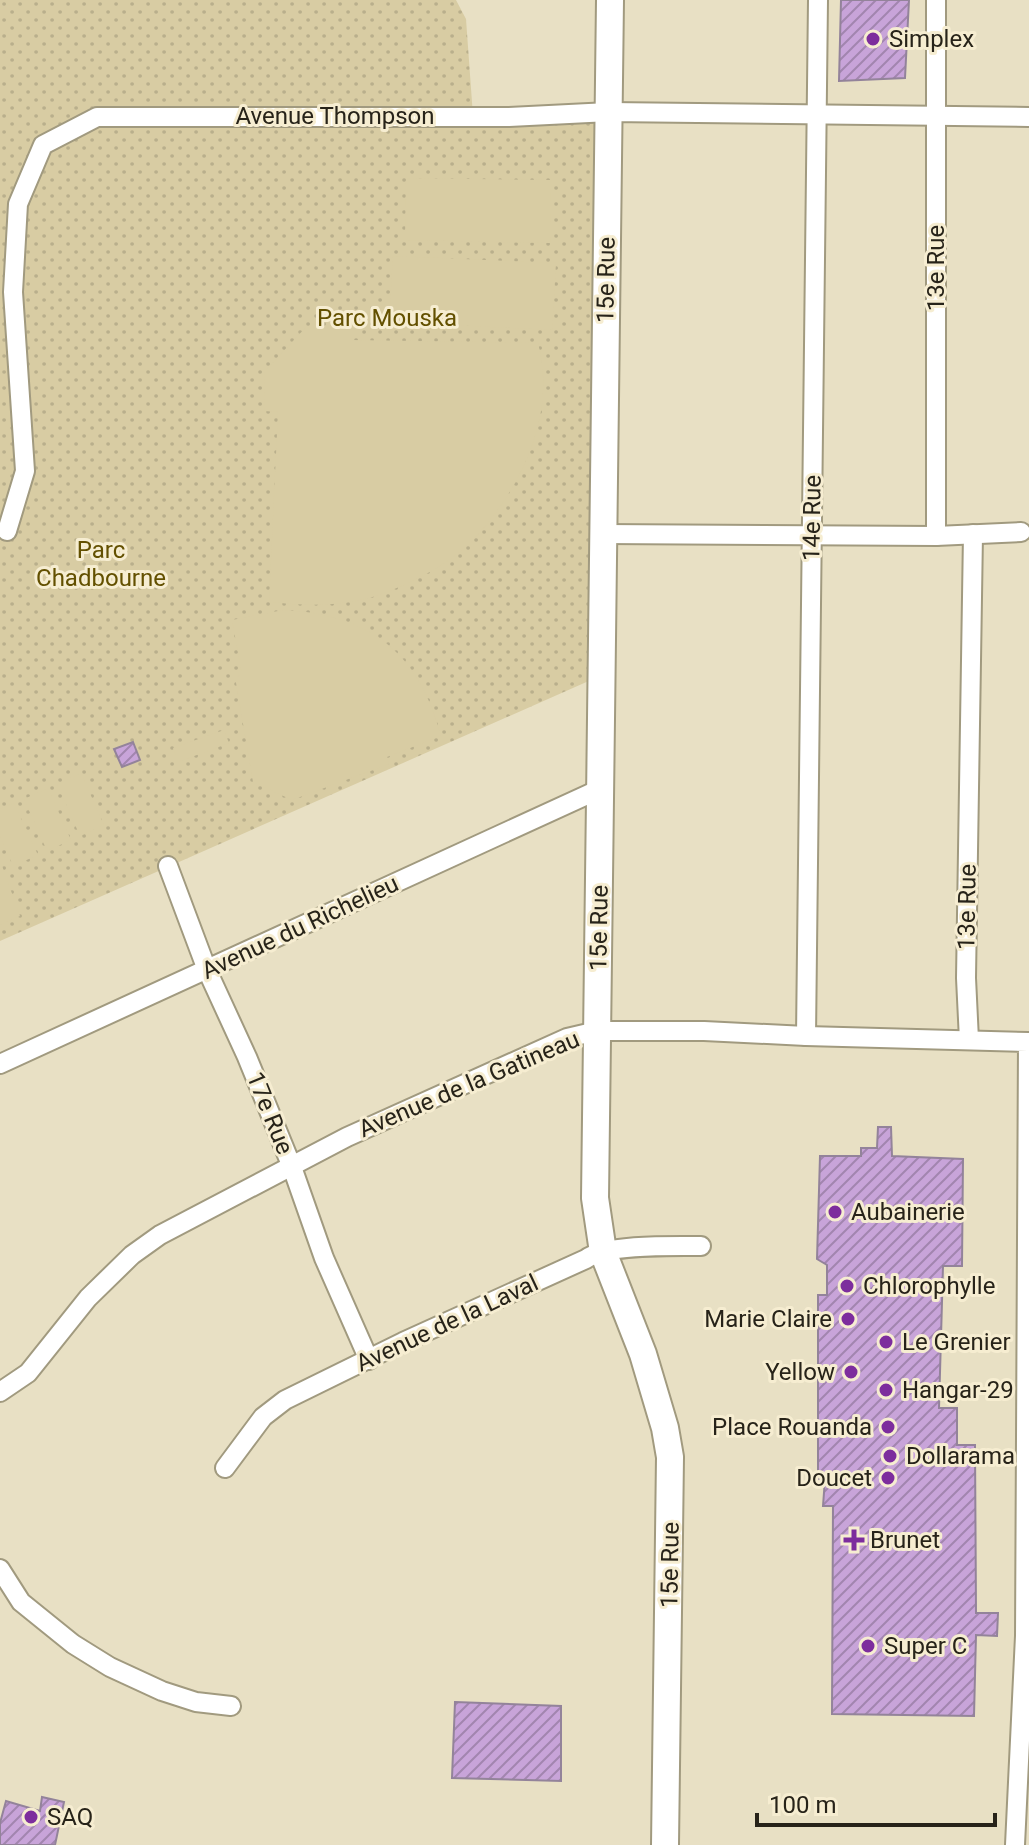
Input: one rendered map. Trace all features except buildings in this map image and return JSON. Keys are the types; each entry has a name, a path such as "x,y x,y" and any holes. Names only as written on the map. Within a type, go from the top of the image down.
{"street":[{"name":"15e Rue","path":"610,0 595,1198 603,1252 643,1354 665,1428 670,1457 665,1845"},
{"name":"14e Rue","path":"806,1036 818,0"},
{"name":"13e Rue","path":"936,0 936,536"},
{"name":"Avenue Thompson","path":"7,531 25,471 13,292 18,204 43,145 97,117 509,117 609,112 1029,117"},
{"path":"602,534 936,536 1021,532"},
{"name":"13e Rue","path":"969,1040 966,978 973,534"},
{"name":"Avenue du Richelieu","path":"0,1064 600,789"},
{"name":"17e Rue","path":"168,866 207,970 292,1167 324,1258 369,1360"},
{"name":"Avenue de la Gatineau","path":"0,1392 28,1373 88,1298 132,1255 195,1214 347,1137 567,1038 597,1031 704,1031 1028,1042"},
{"path":"1015,1845 1025,1636 1028,1042"},
{"name":"Avenue de la Laval","path":"225,1468 263,1417 285,1400 594,1253 701,1246"},
{"path":"0,1569 21,1602 73,1644 110,1667 162,1691 196,1702 231,1706"}],"green space":[{"name":"Parc Mouska","path":"0,0 456,0 466,19 473,116 608,112 600,676 0,941"},
{"path":"406,178 551,180 550,243 405,240"},
{"path":"393,256 556,263 552,330 389,322"},
{"path":"307,326 352,326 352,340 538,343 543,370 539,423 531,448 507,496 474,539 454,557 404,585 379,595 338,604 269,602 278,412 264,411 265,371"},
{"path":"283,610 341,620 365,629 386,643 404,660 419,681 441,736 387,757 389,764 292,800 253,782 235,677 242,675 232,620"},
{"path":"224,730 229,743 178,762 173,748"},
{"path":"81,773 104,825 80,836 57,784"},
{"path":"48,788 71,840 47,851 24,799"},
{"path":"14,803 38,855 13,866 0,836 0,809"},
{"path":"0,860 20,916 0,925"}],"place":[{"name":"Simplex","path":"873,39"},
{"name":"Aubainerie","path":"835,1212"},
{"name":"Chlorophylle","path":"847,1286"},
{"name":"Marie Claire","path":"848,1319"},
{"name":"Le Grenier","path":"886,1342"},
{"name":"Yellow","path":"851,1372"},
{"name":"Hangar-29","path":"886,1390"},
{"name":"Place Rouanda","path":"888,1427"},
{"name":"Dollarama","path":"890,1456"},
{"name":"Doucet","path":"888,1478"},
{"name":"Brunet","path":"854,1540"},
{"name":"Super C","path":"868,1646"},
{"name":"SAQ","path":"31,1817"}],"park label":[{"name":"Parc Chadbourne","path":"101,564"}]}
